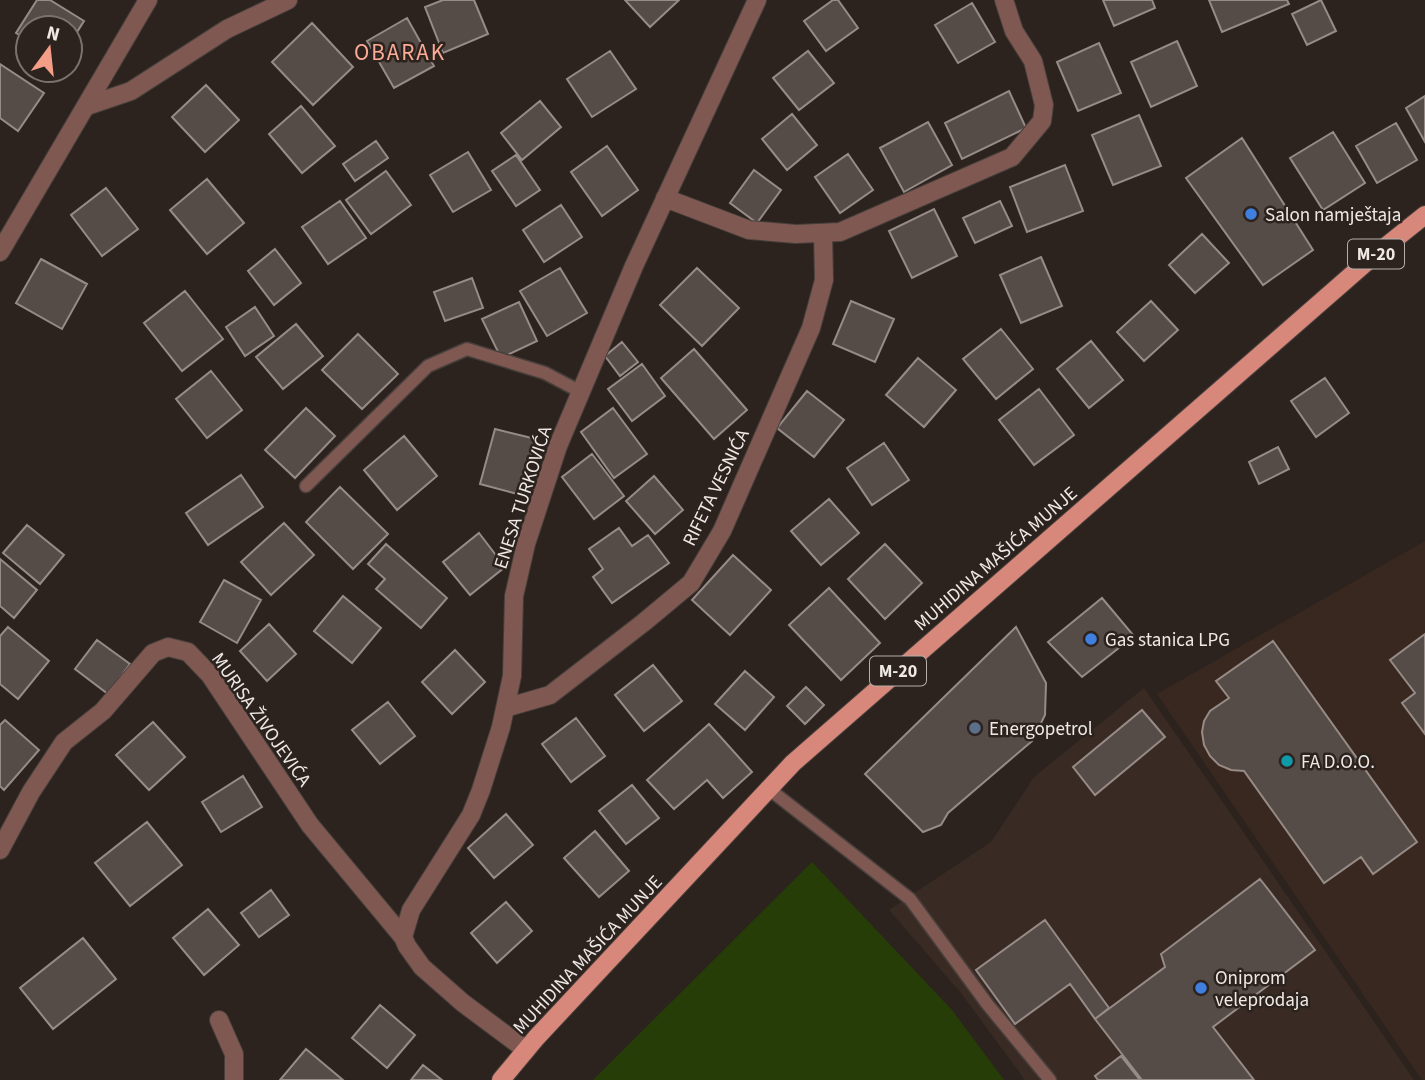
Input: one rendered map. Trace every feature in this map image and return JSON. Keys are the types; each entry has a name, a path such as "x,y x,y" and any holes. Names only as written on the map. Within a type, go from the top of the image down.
{"main road":[{"name":"MUHIDINA MAŠIĆA MUNJE","path":"501,1080 803,754 1329,295 1425,215"}],"street":[{"path":"0,252 148,0"},
{"path":"87,106 131,91 228,29 288,0"},
{"name":"ENESA TURKOVIĆA","path":"403,937 411,910 471,815 481,790 512,676 514,596 526,544 558,446 665,198 757,0"},
{"path":"665,198 749,230 796,234 840,232 1012,157 1042,121 1044,105 1033,61 1014,31 1004,0"},
{"name":"RIFETA VESNIĆA","path":"505,708 550,695 691,583 722,531 811,328 824,280 824,233"},
{"name":"MURISA ŽIVOJEVIĆA","path":"0,850 31,792 64,742 103,711 153,653 168,647 188,652 210,675 310,825 403,937"},
{"path":"403,937 422,967 463,1003 526,1050"},
{"path":"219,1020 234,1054 234,1080"}],"lane":[{"path":"306,486 428,366 467,349 545,373 581,392"},
{"path":"769,789 910,900 988,1005 1050,1080"}],"shaded area":[{"path":"1425,541 1425,1080 1422,1080 1157,694"},
{"path":"1144,688 1414,1080 1025,1080 961,993 889,910 991,842 1034,777"}],"green space":[{"path":"812,862 952,1010 1004,1080 593,1080"}],"building":[{"path":"37,0 50,0 73,14 28,14"},
{"path":"443,0 474,0 488,34 443,53 425,7"},
{"path":"625,0 679,0 650,27"},
{"path":"833,0 838,0 858,28 826,51 804,21"},
{"path":"1103,0 1152,0 1155,8 1114,26"},
{"path":"1209,0 1287,0 1289,4 1222,32"},
{"path":"1321,0 1336,31 1307,45 1292,14"},
{"path":"972,3 995,42 958,63 935,25"},
{"path":"407,18 434,66 394,88 367,41"},
{"path":"312,23 353,67 313,105 272,62"},
{"path":"1177,41 1197,86 1151,107 1131,62"},
{"path":"1099,43 1121,93 1078,111 1057,62"},
{"path":"610,51 636,89 592,117 567,79"},
{"path":"808,51 834,83 799,110 773,78"},
{"path":"0,64 14,73 14,84 30,84 44,93 18,131 0,118"},
{"path":"206,85 239,120 205,152 172,117"},
{"path":"1009,91 1026,128 962,159 945,123"},
{"path":"1425,96 1425,142 1406,108"},
{"path":"540,101 561,127 522,160 501,133"},
{"path":"301,106 335,146 302,173 269,134"},
{"path":"792,114 817,145 787,170 762,139"},
{"path":"1139,115 1161,166 1113,185 1092,135"},
{"path":"928,122 952,165 904,192 880,148"},
{"path":"1396,123 1417,160 1377,183 1356,146"},
{"path":"1333,132 1365,183 1323,210 1290,158"},
{"name":"Salon namještaja","path":"1242,138 1313,250 1263,285 1186,178"},
{"path":"376,141 388,158 355,181 343,164"},
{"path":"607,146 638,190 602,216 571,172"},
{"path":"468,152 491,190 453,212 430,175"},
{"path":"848,154 873,190 840,213 815,177"},
{"path":"516,155 540,190 516,206 492,171"},
{"path":"1065,165 1083,211 1027,232 1010,187"},
{"path":"754,170 781,190 757,223 730,203"},
{"path":"386,171 411,205 371,234 346,200"},
{"path":"207,179 244,223 207,254 170,210"},
{"path":"106,188 138,229 102,256 71,215"},
{"path":"340,201 366,238 328,264 302,227"},
{"path":"1000,201 1012,226 975,243 963,218"},
{"path":"561,205 582,237 544,262 523,230"},
{"path":"934,209 957,256 912,278 889,231"},
{"path":"1202,234 1229,263 1195,293 1169,265"},
{"path":"275,249 301,283 274,305 248,271"},
{"path":"1041,257 1062,306 1021,323 1000,275"},
{"path":"41,259 87,284 62,329 16,303"},
{"path":"560,268 587,313 547,336 520,291"},
{"path":"697,268 739,308 702,346 660,305"},
{"path":"472,278 483,308 445,321 434,292"},
{"path":"185,291 223,339 182,371 144,323"},
{"path":"851,301 894,319 875,362 833,344"},
{"path":"1151,301 1178,330 1144,361 1117,332"},
{"path":"519,302 537,341 501,358 482,319"},
{"path":"255,307 274,336 245,356 226,327"},
{"path":"296,324 323,356 283,389 256,357"},
{"path":"1001,329 1033,369 996,399 963,359"},
{"path":"358,334 398,374 362,409 322,370"},
{"path":"1091,341 1123,380 1089,408 1057,369"},
{"path":"622,342 638,362 620,376 605,356"},
{"path":"694,349 747,410 714,439 661,378"},
{"path":"918,358 956,390 924,427 886,395"},
{"path":"642,364 665,396 632,421 608,389"},
{"path":"211,371 242,410 207,438 176,399"},
{"path":"1325,378 1349,413 1316,437 1291,401"},
{"path":"1039,389 1074,435 1034,465 999,420"},
{"path":"807,391 844,420 814,457 777,428"},
{"path":"306,408 335,436 295,478 265,450"},
{"path":"613,408 647,454 614,478 581,432"},
{"path":"495,429 536,439 521,495 480,484"},
{"path":"404,436 437,476 397,510 364,470"},
{"path":"884,443 909,480 872,505 847,468"},
{"path":"1278,447 1289,469 1259,484 1249,462"},
{"path":"592,454 624,496 594,519 562,477"},
{"path":"241,475 263,507 208,545 186,513"},
{"path":"654,476 683,510 655,534 626,501"},
{"path":"340,487 388,534 353,569 306,522"},
{"path":"829,499 859,533 821,565 791,531"},
{"path":"284,523 314,555 271,595 241,562"},
{"path":"27,525 64,555 40,584 3,553"},
{"path":"619,528 632,546 648,535 669,563 612,603 593,577 603,569 589,549"},
{"path":"479,533 505,567 470,595 443,562"},
{"path":"386,544 447,598 421,628 376,589 385,579 368,564"},
{"path":"885,544 922,583 885,619 848,579"},
{"path":"733,555 771,590 730,635 692,600"},
{"path":"0,559 37,590 14,618 0,606"},
{"path":"224,580 261,600 237,643 200,622"},
{"path":"829,588 880,643 841,680 789,625"},
{"path":"343,596 381,628 352,663 314,631"},
{"name":"Gas stanica LPG","path":"1102,598 1134,636 1082,677 1048,642"},
{"path":"269,624 296,654 267,681 240,651"},
{"path":"8,627 49,661 18,699 0,684 0,636"},
{"name":"Energopetrol","path":"1016,627 1046,683 1045,715 1032,741 948,813 941,825 923,832 865,774"},
{"path":"1425,634 1425,734 1402,703 1415,693 1390,660"},
{"path":"97,640 130,664 108,694 75,669"},
{"name":"FA D.O.O.","path":"1273,641 1417,842 1373,874 1361,857 1324,883 1244,771 1219,765 1204,745 1204,721 1210,711 1229,698 1216,681"},
{"path":"455,650 485,682 452,714 422,682"},
{"path":"653,665 682,701 644,731 615,695"},
{"path":"745,671 774,697 745,730 715,704"},
{"path":"806,687 824,705 805,724 787,706"},
{"path":"388,702 415,736 380,764 352,730"},
{"path":"1142,710 1165,737 1095,795 1073,767"},
{"path":"576,718 605,756 571,782 542,744"},
{"path":"5,720 39,750 4,790 0,786 0,725"},
{"path":"153,722 185,757 149,790 116,755"},
{"path":"709,724 752,772 723,798 707,780 674,809 647,780"},
{"path":"243,776 262,807 221,832 202,802"},
{"path":"632,785 659,818 626,844 599,811"},
{"path":"506,814 533,845 494,878 468,848"},
{"path":"147,822 182,865 130,906 95,863"},
{"path":"595,831 629,871 599,897 564,858"},
{"name":"Oniprom veleprodaja","path":"1260,879 1315,950 1213,1027 1254,1080 1142,1080 1095,1019 1165,967 1161,954"},
{"path":"271,890 289,915 259,937 241,913"},
{"path":"506,902 532,931 497,963 471,933"},
{"path":"208,909 239,945 204,975 173,938"},
{"path":"1045,920 1109,1008 1095,1019 1070,984 1015,1024 976,970"},
{"path":"83,938 116,979 53,1029 20,988"},
{"path":"380,1005 415,1035 387,1068 352,1038"},
{"path":"306,1049 343,1080 280,1080"},
{"path":"1121,1056 1140,1080 1098,1080 1095,1076"},
{"path":"423,1065 442,1080 411,1080"}],"place":[{"name":"Salon namještaja","path":"1251,214"},
{"name":"Gas stanica LPG","path":"1091,639"},
{"name":"Energopetrol","path":"975,728"},
{"name":"FA D.O.O.","path":"1287,761"},
{"name":"Oniprom veleprodaja","path":"1201,988"}],"district":[{"name":"OBARAK","path":"400,52"}]}
